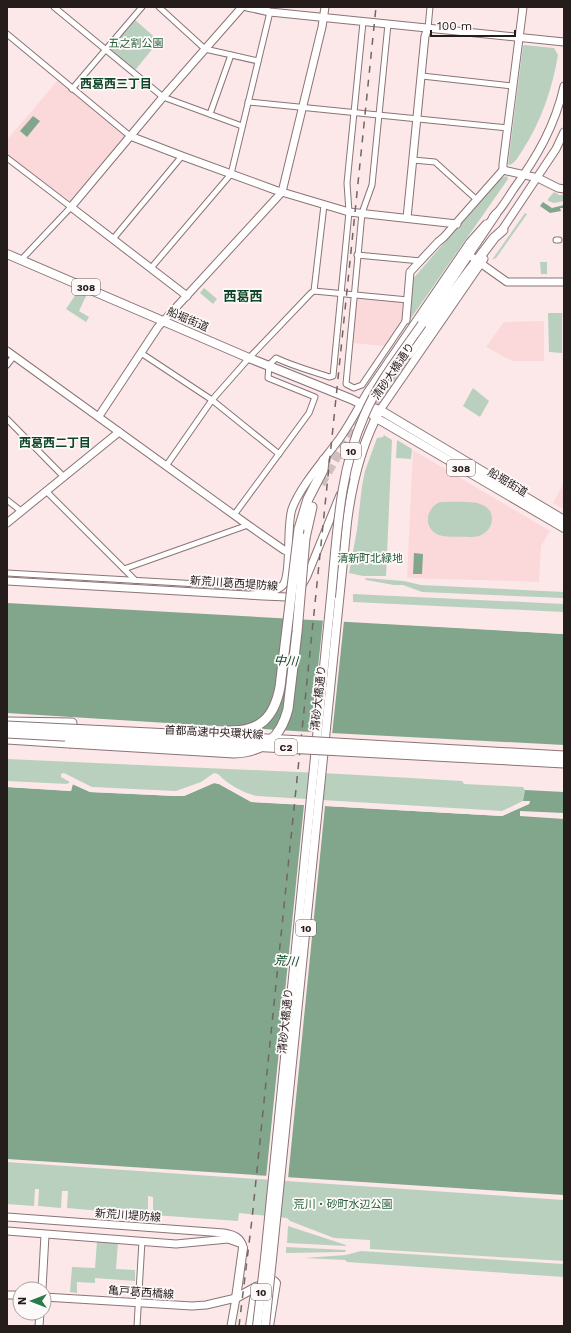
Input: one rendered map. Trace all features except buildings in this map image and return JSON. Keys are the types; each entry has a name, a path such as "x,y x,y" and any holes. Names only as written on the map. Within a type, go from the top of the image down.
{"highway":[{"path":"410,354 442,307 478,262 494,238 503,230"},
{"path":"7,722 72,723 229,731 243,730 260,723 269,716 273,711 280,687 296,550 300,529 308,499 322,470 324,460"},
{"path":"7,739 234,754 249,752 262,747 274,738 286,719 288,709 297,632 305,538 311,509 321,484"},
{"name":"首都高速中央環状線","path":"7,726 564,756"},
{"name":"首都高速中央環状線","path":"7,733 564,763"}],"main road":[{"name":"10","path":"469,255 496,214"},
{"name":"船堀街道","path":"7,254 249,358 352,399 564,520"},
{"name":"清砂大橋通り","path":"257,1326 344,483 352,447 367,409 383,380 469,255"},
{"name":"船堀街道","path":"378,414 564,528"},
{"name":"清砂大橋通り","path":"265,1326 350,501 363,446 378,414"},
{"path":"236,1298 243,1246"},
{"path":"236,1298 256,1287 270,1281 274,1281 276,1284 269,1326"},
{"path":"250,1326 256,1287"}],"street":[{"path":"54,7 163,97 242,126"},
{"path":"72,88 142,7"},
{"path":"159,7 205,49 258,62"},
{"path":"21,260 71,207 163,97 242,7"},
{"path":"247,7 270,12 324,18 564,42"},
{"path":"99,416 158,327 282,192 324,18 325,7"},
{"path":"407,218 425,36 428,28 430,7"},
{"path":"388,24 372,185 362,214 353,295 346,384 354,388 362,385 406,320 410,272 457,224 503,170 524,7"},
{"path":"151,268 231,174 270,12"},
{"path":"234,515 309,413 315,397 268,378 269,365 276,358 329,377 333,376 349,212 347,183 363,22"},
{"path":"7,34 130,136 282,192 349,212 457,224"},
{"path":"210,114 231,55"},
{"path":"422,76 513,86"},
{"name":"清砂大橋通り","path":"281,587 285,581 287,572 292,511 298,497 340,438 367,393 470,242 496,214 542,147 552,127 564,86"},
{"path":"248,102 508,128"},
{"path":"503,230 538,178 556,149 564,132"},
{"path":"113,239 182,156"},
{"path":"7,158 187,296"},
{"path":"413,160 435,162 477,200"},
{"path":"503,170 538,178 558,188 564,189"},
{"path":"166,466 212,400 249,358 314,291 324,205"},
{"path":"469,255 507,282 564,282"},
{"path":"357,256 421,261"},
{"name":"清砂大橋通り","path":"378,414 478,262"},
{"path":"314,291 408,300"},
{"path":"7,351 248,525 284,550 288,551"},
{"path":"141,353 212,400 279,454"},
{"path":"7,364 14,356"},
{"path":"7,419 64,476"},
{"path":"7,523 119,432"},
{"name":"新荒川葛西堤防線","path":"7,581 287,597 294,595 300,588 306,576 356,455 363,446"},
{"path":"46,491 135,580"},
{"path":"7,500 21,511"},
{"path":"124,569 248,525"},
{"path":"7,573 251,587 281,587 294,595"},
{"path":"251,595 266,593 281,587"},
{"name":"新荒川堤防線","path":"7,1217 224,1233 238,1237 243,1246"},
{"path":"7,1231 176,1244 228,1239 243,1246"},
{"path":"42,1281 45,1235"},
{"path":"137,1326 142,1241"},
{"name":"亀戸葛西橋線","path":"52,1298 192,1306 206,1305 236,1298"},
{"path":"231,1326 236,1298"}],"shaded area":[{"path":"58,80 125,136 70,201 7,154 7,140"},
{"path":"355,297 405,302 404,320 385,346 351,343"},
{"path":"544,321 544,361 512,361 486,347 504,322"},
{"path":"413,450 550,531 541,546 539,582 407,578"},
{"path":"564,483 564,509 553,503"}],"green space":[{"name":"五之割公園","path":"134,19 159,41 136,69 133,69 110,50 110,47"},
{"path":"524,45 554,48 558,55 553,81 535,129 522,151 510,165 508,164"},
{"path":"507,176 508,179 409,321 412,280 500,178"},
{"path":"554,192 559,195 564,195 564,201 554,203 548,201"},
{"path":"525,213 527,214 496,258 492,260"},
{"path":"540,262 547,262 547,274 541,274"},
{"path":"204,288 217,299 213,304 200,293"},
{"path":"78,291 87,294 79,311 89,317 86,322 66,309"},
{"path":"548,313 562,313 562,353 549,352"},
{"path":"473,388 489,401 480,417 463,406"},
{"name":"清新町北緑地","path":"384,435 392,440 386,576 363,576 349,573 357,530 365,471 377,438 383,437"},
{"path":"397,440 412,449 411,459 396,458"},
{"path":"440,502 472,502 480,504 486,507 490,512 492,523 489,529 478,536 450,537 439,535 430,528 428,518 429,513 435,505"},
{"path":"365,578 404,581 421,585 564,592 564,598 422,592 403,585 394,585 366,580"},
{"path":"353,594 564,604 564,612 353,602"},
{"path":"7,759 462,781 464,784 523,787 525,790 523,801 502,811 257,796 236,788 218,774 214,773 201,782 176,791 92,787 64,773 61,774 61,777 70,782 67,784 7,781"},
{"name":"荒川・砂町水辺公園","path":"7,1162 564,1200 564,1261 370,1249 370,1240 334,1238 290,1221 287,1218 239,1213 238,1221 153,1215 153,1197 148,1196 148,1215 67,1208 68,1191 62,1191 61,1208 38,1206 39,1189 35,1189 34,1206 7,1204"},
{"path":"288,1226 346,1245 346,1246 287,1243"},
{"path":"97,1241 118,1242 116,1269 135,1270 135,1281 95,1278 95,1283 77,1282 77,1293 70,1292 72,1267 95,1268"},
{"path":"286,1247 346,1250 345,1252 286,1253"},
{"path":"361,1251 564,1264 564,1277 304,1258 346,1255"}],"water":[{"path":"33,116 40,121 27,137 20,131"},
{"path":"543,202 552,208 564,205 564,208 560,208 561,211 550,213 540,206"},
{"path":"414,553 423,554 422,574 413,574"},
{"name":"中川","path":"7,603 564,634 564,745 311,732 7,713"},
{"name":"荒川","path":"214,783 219,784 252,802 502,816 529,804 530,801 523,801 525,790 564,792 564,1195 7,1159 7,787 71,791 72,784 90,792 184,796"}],"pier":[{"path":"304,617 564,632 564,634 344,621 332,735 311,734 323,620 304,619"},
{"path":"214,781 252,800 502,814 527,803 522,803 523,801 530,801 529,804 502,816 325,806 288,1179 266,1178 304,805 251,802 219,784 214,783 184,796 90,792 73,784 71,791 7,787 7,785 69,789 71,783 73,782 90,790 183,794"},
{"path":"520,811 564,813 564,819 520,816"}],"tunnel":[{"path":"367,413 409,354"},
{"path":"321,484 336,458 360,424"}],"railway":[{"path":"239,1326 252,1219 376,7"}],"district":[{"name":"西葛西三丁目","path":"116,84"},
{"name":"西葛西","path":"243,296"},
{"name":"西葛西二丁目","path":"55,443"}]}
